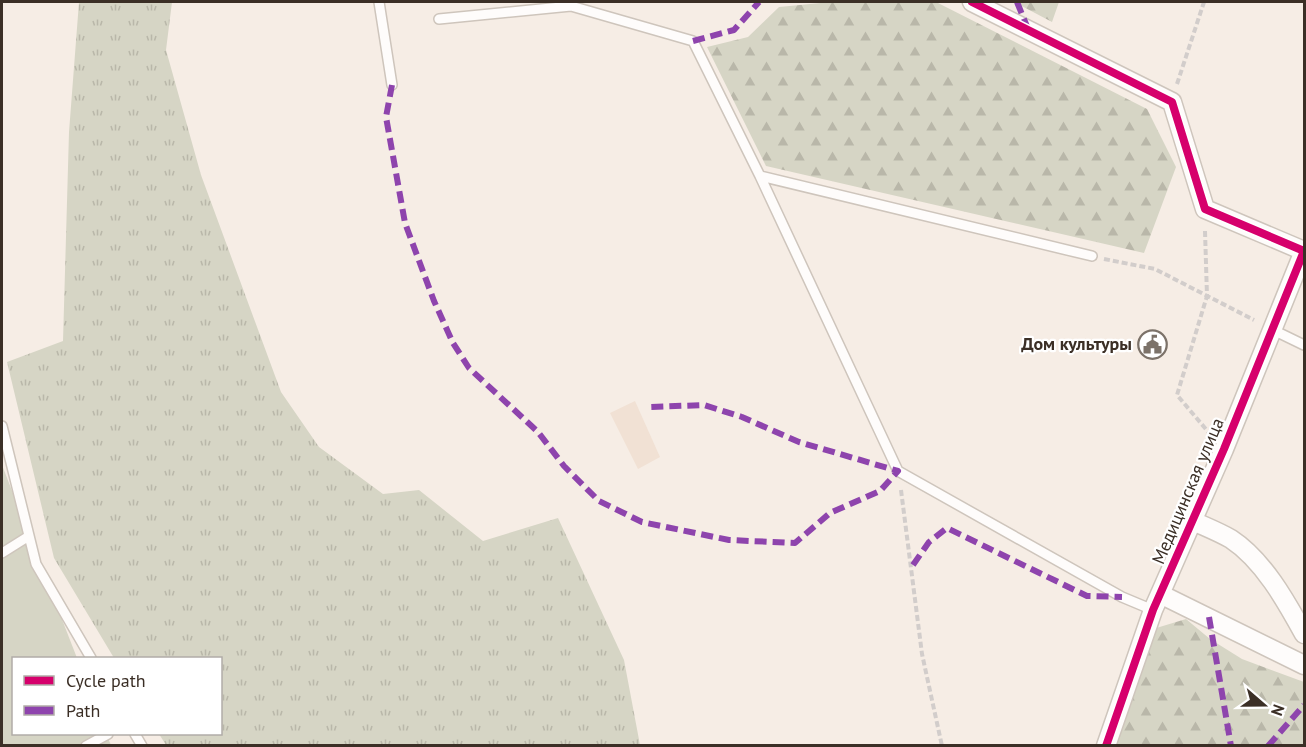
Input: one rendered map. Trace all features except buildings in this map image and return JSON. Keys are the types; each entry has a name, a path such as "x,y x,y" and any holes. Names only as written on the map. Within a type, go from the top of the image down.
{"street":[{"path":"972,2 1172,102 1205,209"},
{"name":"Медицинская улица","path":"1106,746 1156,602 1224,449 1271,329 1305,251 1205,209"},
{"path":"1193,520 1230,539 1247,552 1290,609 1305,634"},
{"path":"1156,602 1305,665"}],"lane":[{"path":"379,2 392,85"},
{"path":"439,19 570,4 693,42 760,176 898,471 1122,597 1156,602"},
{"path":"760,176 1092,256"},
{"path":"1271,329 1305,345"},
{"path":"2,426 36,564 90,657"},
{"path":"2,553 29,536"},
{"path":"86,746 106,735"}],"path":[{"path":"1172,102 1204,2"},
{"path":"1205,209 1207,296 1176,395 1224,449"},
{"path":"1092,256 1155,269 1271,329"},
{"path":"898,471 922,654 942,746"}],"shaded area":[{"path":"635,401 660,457 638,469 610,413"}],"green space":[{"path":"79,2 172,2 166,50 201,175 281,392 319,447 383,494 419,490 483,541 558,518 624,660 640,745 166,745 160,735 222,735 222,657 113,657 54,558 7,362 63,341 69,132"},
{"path":"831,2 936,2 1147,109 1176,167 1144,253 766,166 707,47 748,37 779,7"},
{"path":"1014,2 1059,2 1052,22"},
{"path":"2,465 77,657 12,657 12,735 106,735 111,745 2,745"},
{"path":"1186,619 1210,639 1242,659 1304,682 1304,745 1115,746 1153,629"}],"marked path":[{"path":"693,41 734,30 759,2"},
{"path":"1017,2 1028,29"},
{"path":"392,85 386,117 405,223 434,301 453,343 469,368 538,432 564,466 599,501 642,522 729,540 795,543 830,513 880,491 898,471 799,442 742,417 704,405 651,407"},
{"path":"913,565 929,542 947,528 1087,596 1122,597"},
{"path":"1209,617 1231,746"},
{"path":"1268,746 1304,705"}],"cycle path":[{"path":"972,2 1172,102 1205,209 1304,251"},
{"path":"1106,746 1153,610 1224,449 1304,251"}],"place":[{"name":"Дом культуры","path":"1153,344"}]}
